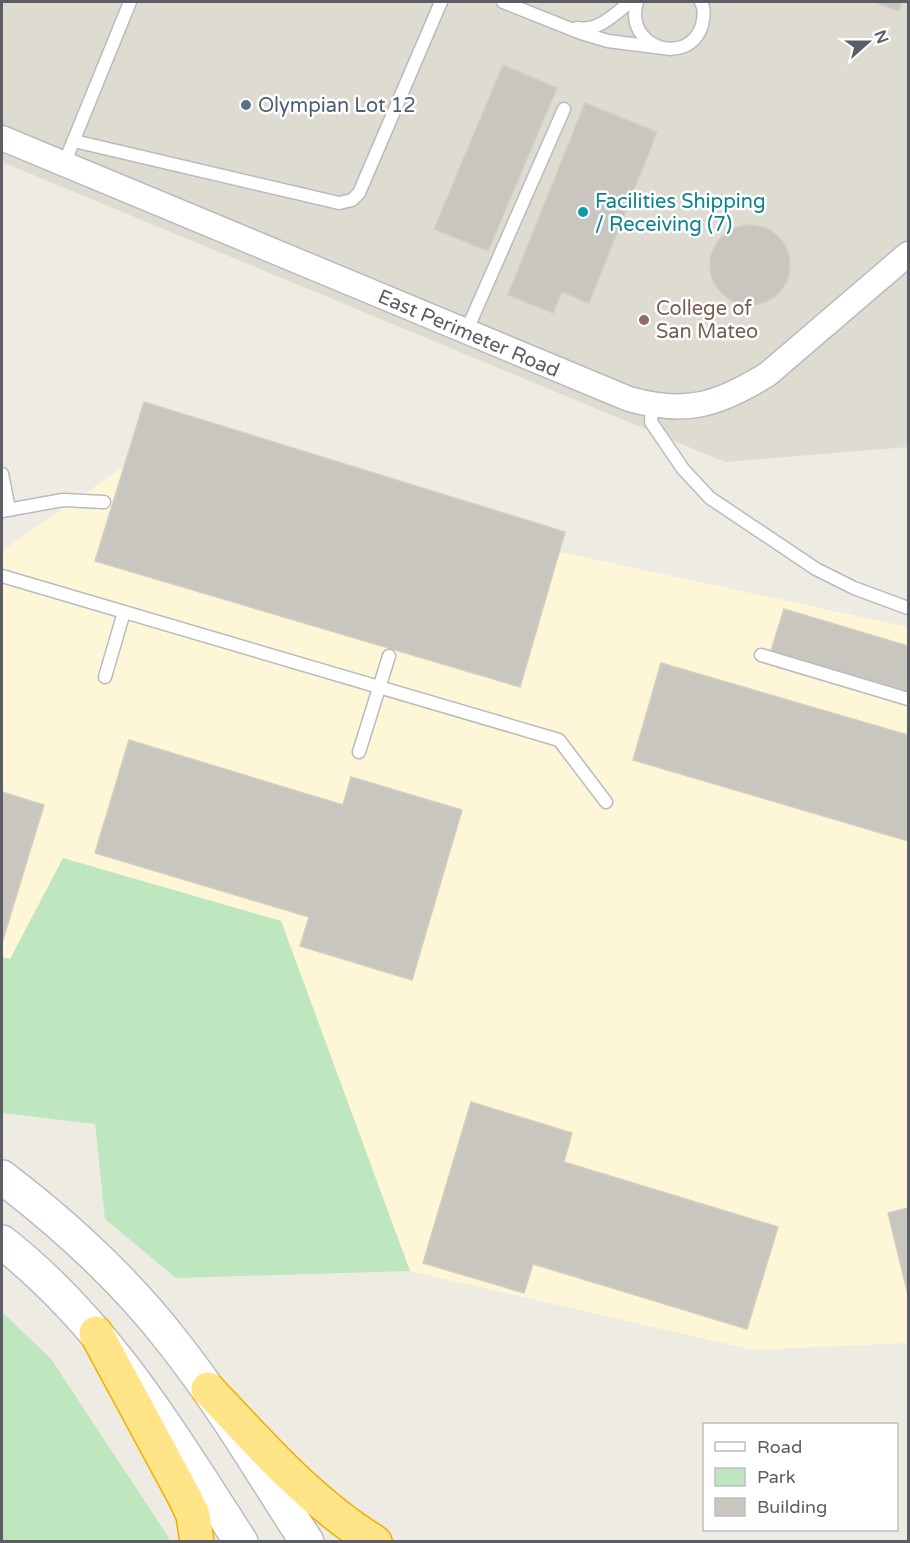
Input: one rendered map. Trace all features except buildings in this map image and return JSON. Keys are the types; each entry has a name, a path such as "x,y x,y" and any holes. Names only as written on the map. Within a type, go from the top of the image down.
{"highway":[{"path":"96,1333 185,1498 193,1515 197,1542"},
{"path":"208,1389 315,1496 375,1542"}],"main road":[{"path":"2,1177 65,1227 110,1270 171,1339 208,1389 307,1542"},
{"path":"2,1242 54,1287 116,1356 153,1407 241,1542"}],"street":[{"name":"East Perimeter Road","path":"2,138 466,332 629,399 652,406 675,408 701,405 722,399 745,388 768,374 909,254"}],"lane":[{"path":"64,164 130,2"},
{"path":"74,141 339,203 352,200 359,193 441,2"},
{"path":"502,2 558,25 608,41 671,49 693,40 700,30 704,18 701,2"},
{"path":"558,25 583,29 598,26 630,2"},
{"path":"637,2 636,21 640,32 658,47 671,49"},
{"path":"466,332 564,109"},
{"path":"652,406 651,422 682,470 710,498 816,569 854,588 909,608"},
{"path":"2,474 5,510 63,500 104,502"},
{"path":"2,576 558,740 606,802"},
{"path":"105,676 124,612"},
{"path":"761,655 909,699"},
{"path":"359,752 389,656"}],"shaded area":[{"name":"College of San Mateo","path":"2,2 908,2 908,447 725,462 2,162"},
{"path":"133,460 908,627 908,1343 753,1350 410,1271 281,921 10,959 2,957 2,551"}],"green space":[{"path":"63,858 281,921 410,1271 176,1278 105,1219 95,1124 2,1113 2,957 10,959"},
{"path":"2,1312 51,1359 169,1538 168,1541 2,1541"}],"place":[{"name":"Olympian Lot 12","path":"246,105"},
{"name":"Facilities Shipping / Receiving (7)","path":"583,212"},
{"name":"College of San Mateo","path":"644,320"}]}
